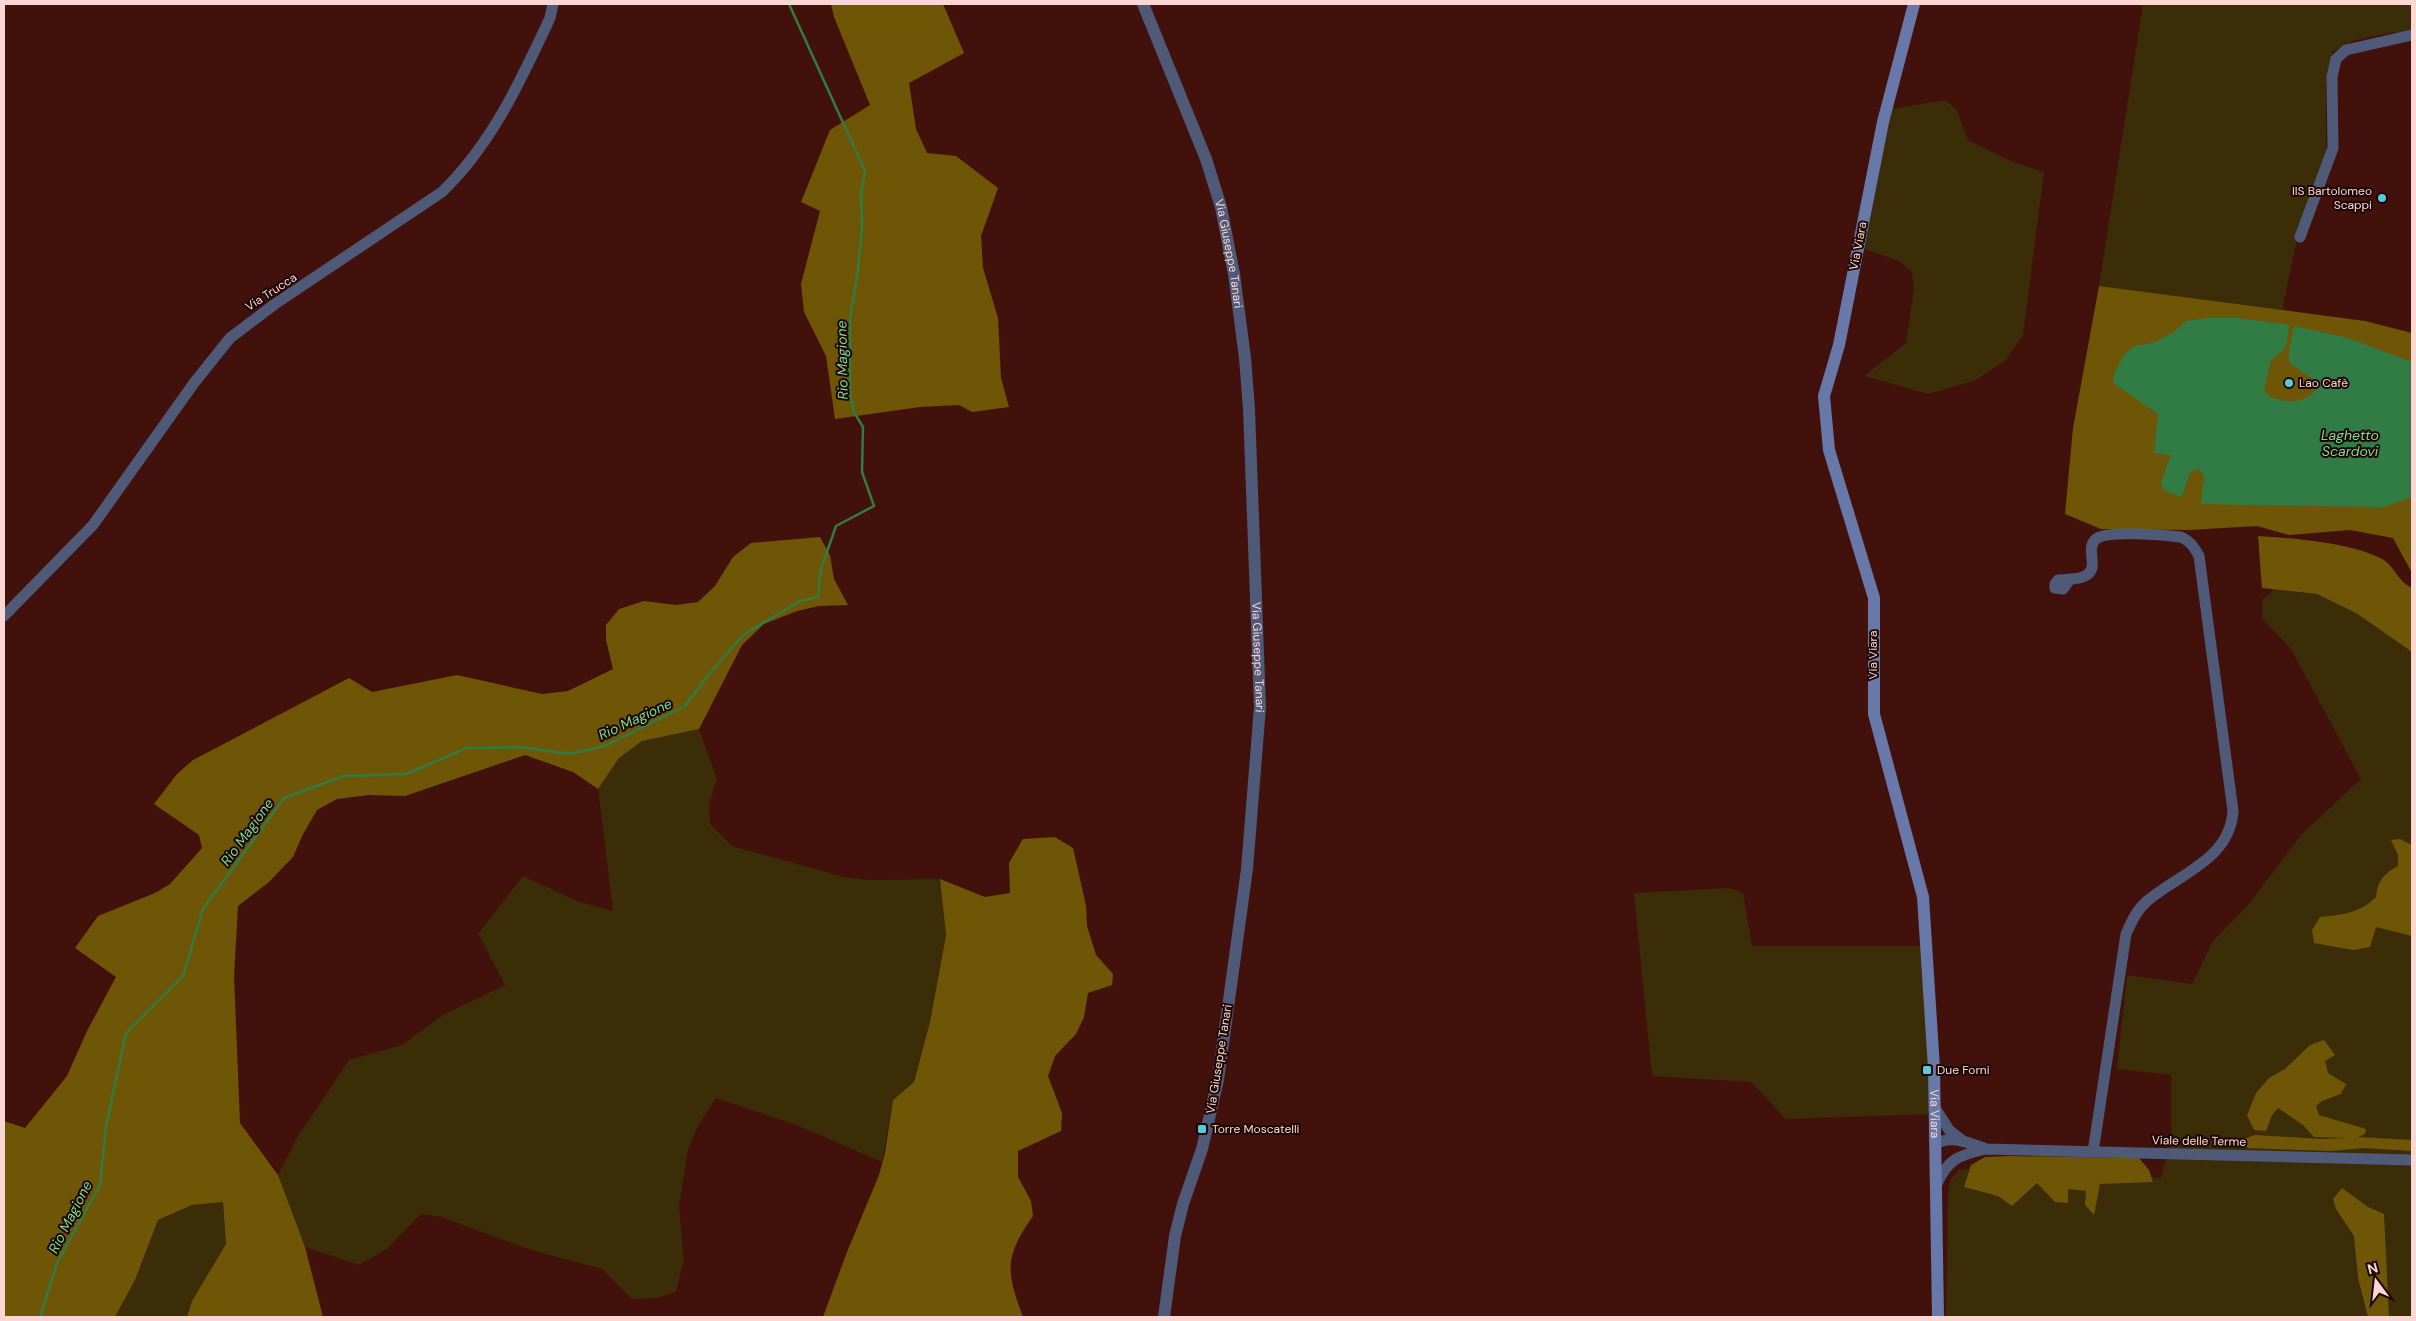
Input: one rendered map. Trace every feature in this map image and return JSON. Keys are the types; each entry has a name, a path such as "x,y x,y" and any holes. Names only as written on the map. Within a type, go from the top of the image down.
{"main road":[{"name":"Via Viara","path":"1914,4 1883,122 1839,345 1824,396 1828,450 1874,598 1874,714 1923,897 1934,1068 1938,1317"}],"street":[{"name":"Via Trucca","path":"4,616 93,526 194,383 230,338 274,304 442,192 457,178 493,131 546,26 553,4"},
{"name":"Via Giuseppe Tanari","path":"1143,4 1206,159 1221,207 1234,274 1246,358 1260,707 1247,869 1218,1080 1202,1149 1183,1204 1175,1236 1164,1317"},
{"path":"2300,237 2333,148 2332,77 2336,59 2346,50 2412,35"},
{"path":"2070,579 2084,577 2090,573 2093,568 2092,545 2100,536 2169,535 2188,540 2193,546 2199,556 2233,811 2230,829 2217,849 2206,860 2145,902 2134,917 2126,934 2093,1152"},
{"name":"Viale delle Terme","path":"1935,1108 1949,1130 1963,1141"},
{"name":"Viale delle Terme","path":"1935,1148 1946,1140 1963,1141 1986,1149"},
{"path":"1935,1148 1954,1160 1943,1169 1936,1188"},
{"name":"Viale delle Terme","path":"1954,1160 1968,1153 1986,1149 2412,1160"}],"shaded area":[{"path":"831,4 943,4 964,53 909,83 916,129 927,153 956,156 998,188 981,236 983,268 998,318 1001,378 1009,407 972,412 959,405 920,407 835,419 826,356 804,312 801,284 820,211 801,202 830,130 870,105 834,17"},
{"path":"2143,4 2412,4 2412,36 2395,32 2355,40 2332,52 2326,86 2326,151 2298,233 2282,311 2099,286"},
{"path":"1945,100 1957,110 1968,140 2013,162 2044,172 2023,335 2006,360 1974,381 1928,394 1864,376 1906,343 1914,288 1912,272 1899,261 1853,245 1879,111"},
{"path":"2099,286 2365,321 2412,333 2412,573 2393,538 2350,530 2289,535 2257,526 2189,530 2101,529 2065,514 2073,428"},
{"path":"2258,536 2339,545 2370,554 2386,562 2403,582 2412,588 2412,652 2356,613 2317,594 2262,588"},
{"path":"820,537 830,555 834,579 848,605 819,606 797,611 764,624 742,645 699,729 642,741 619,758 598,789 573,772 525,755 405,796 369,795 337,799 317,810 302,836 293,857 269,882 238,906 234,976 240,1123 278,1175 305,1247 323,1317 187,1317 192,1301 226,1244 223,1202 192,1205 158,1220 135,1280 115,1317 4,1317 4,1121 25,1128 67,1076 87,1031 116,977 75,948 98,916 155,893 170,884 202,848 199,835 154,804 177,774 193,760 349,678 372,692 457,675 542,694 568,691 613,669 606,640 606,625 619,609 644,601 676,605 698,602 715,586 733,557 751,543"},
{"path":"2275,589 2317,594 2356,613 2412,652 2412,1317 1946,1317 1948,1196 1950,1180 1959,1170 1985,1167 2161,1178 2171,1139 2171,1075 2117,1069 2127,975 2192,984 2213,941 2248,905 2302,834 2361,779 2291,649 2262,618 2262,600"},
{"path":"699,729 717,779 709,805 710,824 732,846 844,877 870,880 940,879 946,935 930,1022 914,1082 893,1100 882,1162 799,1126 716,1098 698,1126 688,1150 679,1206 684,1261 676,1292 657,1298 632,1299 602,1269 531,1250 441,1217 421,1214 387,1249 359,1265 305,1247 278,1175 298,1136 349,1060 402,1045 443,1015 505,985 478,934 523,876 577,901 613,911 598,789 619,758 642,741"},
{"path":"1055,837 1073,848 1086,906 1087,926 1096,955 1113,974 1112,985 1088,993 1084,1017 1076,1034 1055,1056 1048,1076 1062,1113 1061,1131 1018,1151 1018,1177 1031,1201 1033,1216 1017,1243 1011,1265 1013,1288 1023,1317 823,1317 847,1252 879,1175 885,1153 893,1100 914,1082 930,1022 946,935 940,879 985,897 1010,893 1009,863 1023,839"},
{"path":"2400,839 2412,845 2412,936 2376,927 2370,947 2353,950 2314,943 2312,930 2320,917 2357,910 2376,897 2382,879 2398,866 2398,855 2391,840"},
{"path":"1730,888 1743,893 1752,946 1931,946 1932,1114 1786,1119 1751,1082 1652,1076 1634,893"},
{"path":"2324,1040 2335,1055 2325,1061 2328,1073 2346,1084 2341,1094 2322,1101 2316,1106 2319,1115 2366,1129 2365,1134 2358,1137 2412,1140 2412,1151 2364,1148 2331,1151 2247,1148 2244,1139 2255,1135 2323,1139 2346,1138 2314,1137 2303,1125 2278,1108 2272,1115 2266,1131 2254,1130 2247,1115 2256,1093 2269,1078 2285,1069 2310,1045"},
{"path":"1985,1157 2139,1158 2149,1170 2153,1182 2100,1184 2094,1215 2085,1205 2086,1191 2068,1189 2068,1203 2055,1202 2037,1183 2012,1206 1998,1196 1964,1187 1971,1165"},
{"path":"2342,1188 2368,1207 2384,1214 2389,1317 2368,1317 2358,1278 2354,1236 2336,1209 2333,1199"},
{"path":"223,1202 226,1244 192,1301 187,1317 115,1317 135,1280 158,1220 192,1205"}],"water":[{"name":"Laghetto Scardovi","path":"2209,318 2238,318 2289,325 2287,343 2283,350 2271,361 2264,389 2268,396 2282,400 2302,400 2308,397 2318,386 2289,361 2294,326 2348,338 2412,362 2412,497 2384,507 2201,504 2204,476 2199,469 2190,472 2182,497 2165,491 2161,482 2171,455 2154,453 2158,414 2113,383 2114,374 2124,355 2134,346 2153,343 2174,332 2186,321"}],"waterway":[{"name":"Rio Magione","path":"40,1317 57,1263 100,1185 106,1126 126,1033 183,976 203,909 284,798 344,776 406,774 467,748 520,747 570,754 607,745 685,706 705,679 743,635 800,601 818,597 820,572 836,526 874,506 862,472 863,427 854,412 850,394 850,319 858,270 862,226 861,195 865,171 789,4"}],"place":[{"name":"IIS Bartolomeo Scappi","path":"2382,198"},
{"name":"Lao Cafè","path":"2289,383"},
{"name":"Due Forni","path":"1927,1070"},
{"name":"Torre Moscatelli","path":"1202,1129"}]}
